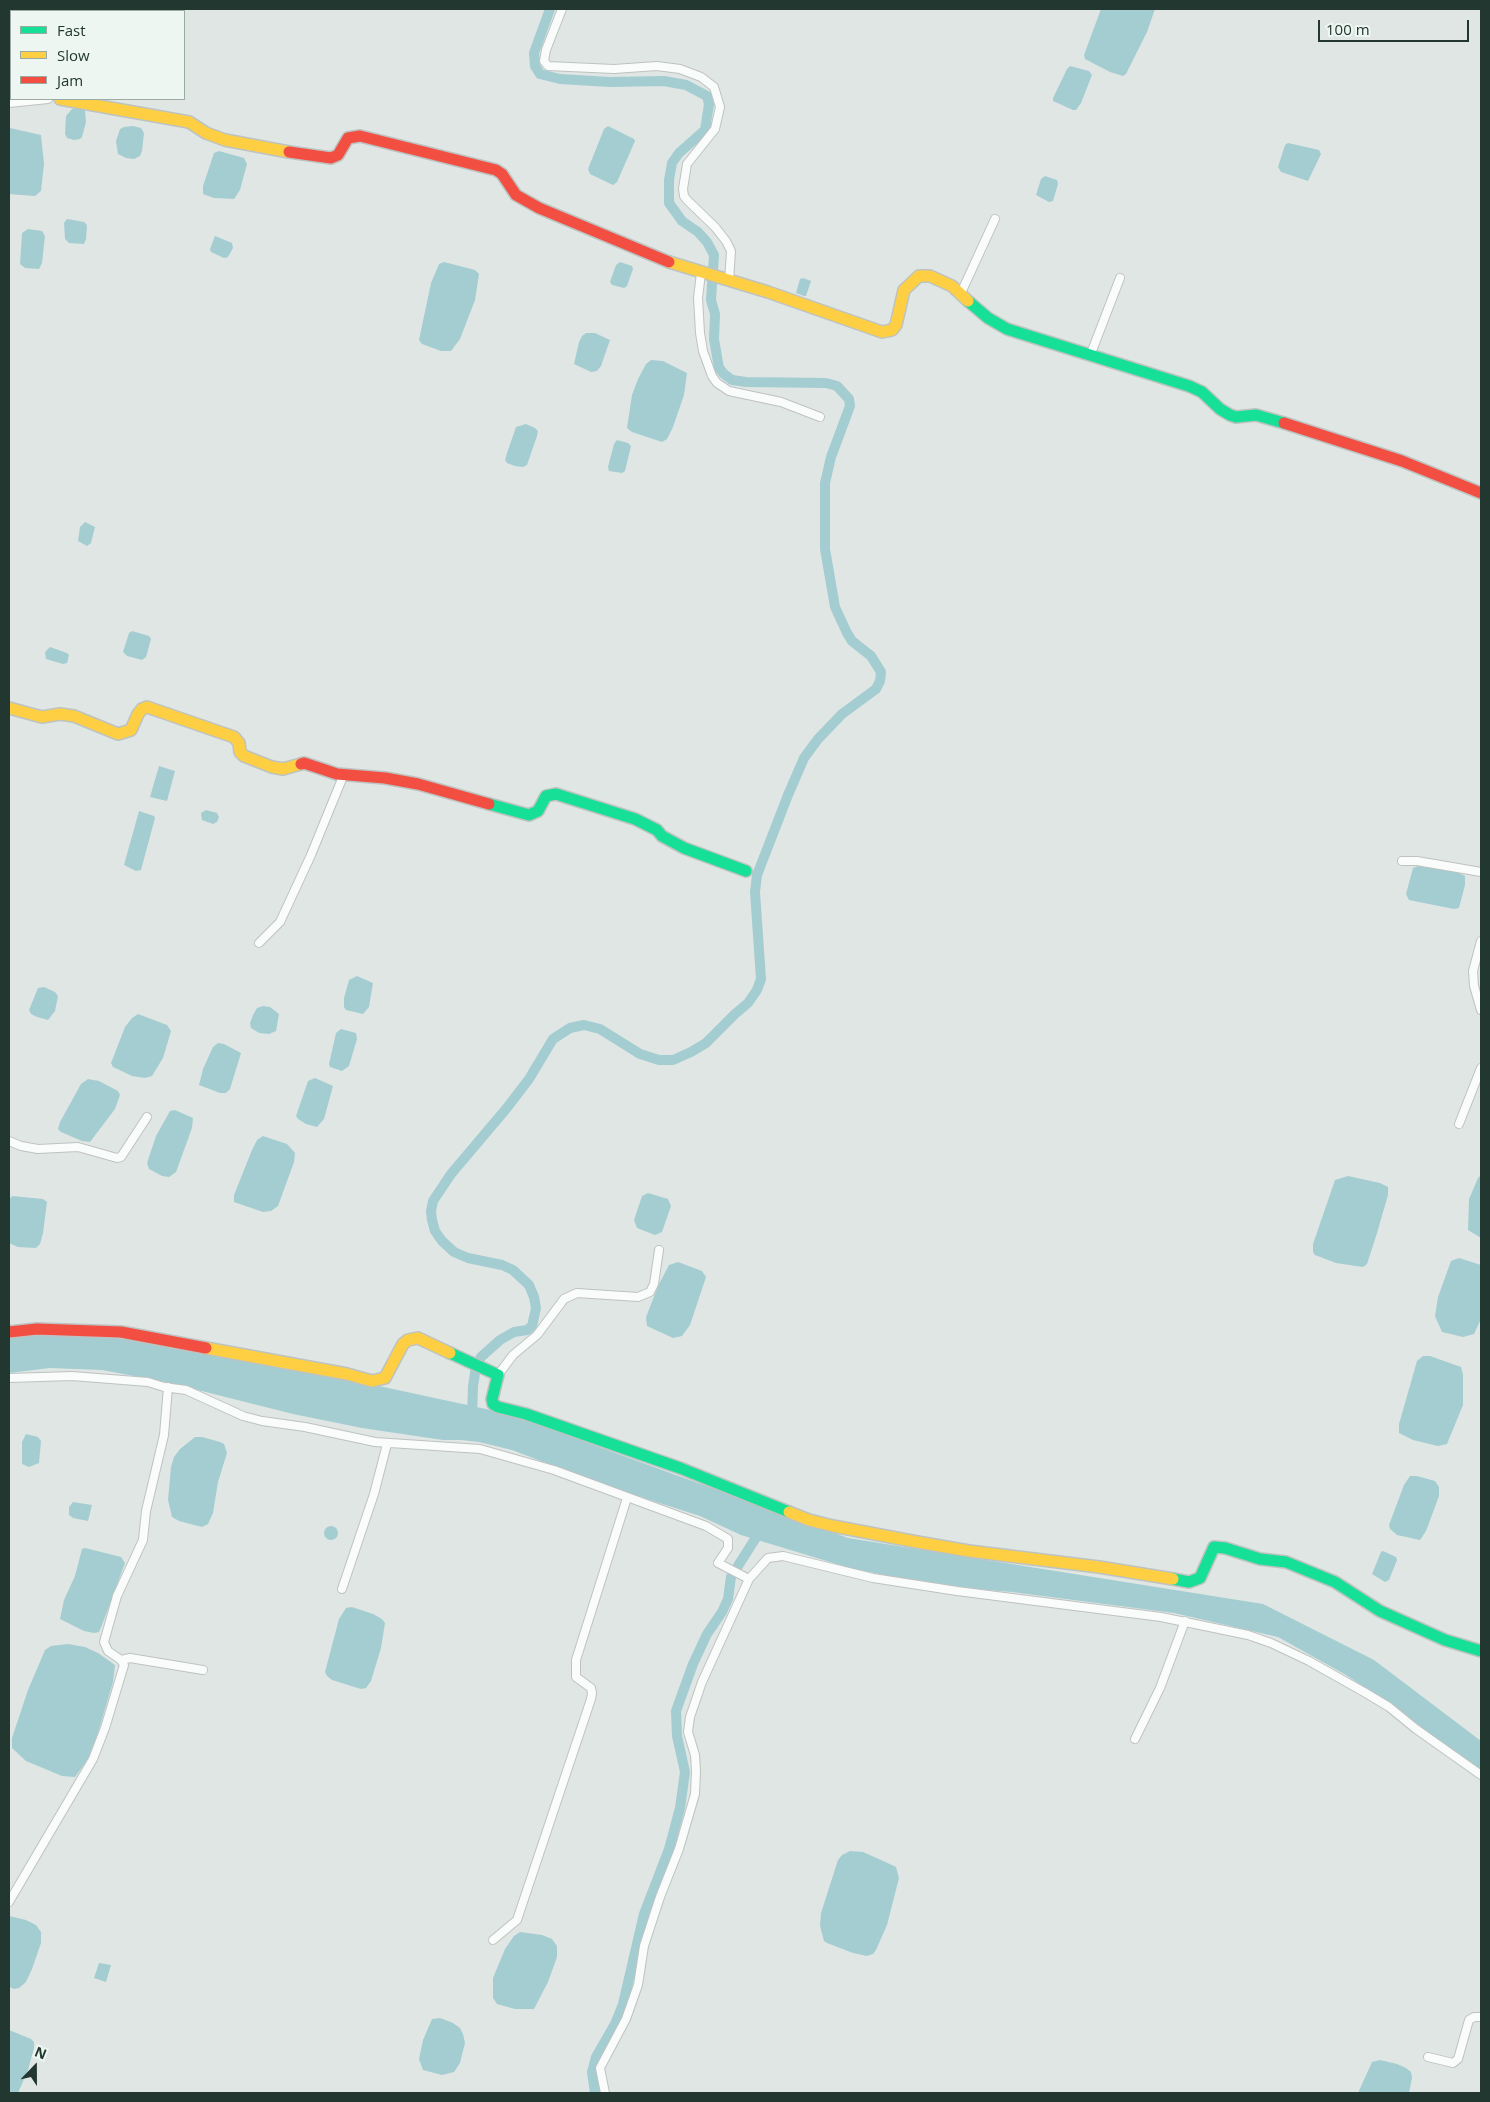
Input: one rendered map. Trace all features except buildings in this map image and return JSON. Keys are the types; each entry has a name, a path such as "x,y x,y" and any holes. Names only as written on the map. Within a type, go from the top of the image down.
{"street":[{"path":"562,9 546,50 544,61 548,66 614,69 657,66 680,69 701,76 714,87 720,107 715,129 687,164 683,190 687,200 715,227 726,241 730,251 726,280"},
{"path":"9,103 38,100"},
{"path":"66,100 189,122 206,133 225,140 264,148 331,158 338,155 348,138 360,136 496,170 502,174 516,195 539,208 666,261 810,306 882,332 892,330 896,325 904,290 919,276 930,276 944,281 961,293 988,318 1007,329 1039,341 1189,386 1202,392 1230,416 1256,416 1344,442 1481,493"},
{"path":"961,293 996,219"},
{"path":"703,274 698,298 700,333 703,351 712,376 717,383 729,391 781,402 820,417"},
{"path":"1090,356 1120,278"},
{"path":"9,708 42,716 60,714 74,716 118,734 131,730 138,714 142,709 148,707 234,737 239,743 240,752 244,756 272,767 283,769 304,763 337,774 385,778 418,784 529,815 538,811 546,796 556,794 636,819 684,848 746,871"},
{"path":"258,943 280,922 344,774"},
{"path":"1402,861 1417,860 1481,872"},
{"path":"1481,941 1474,971 1474,986 1481,1010"},
{"path":"1459,1124 1481,1068"},
{"path":"9,1141 21,1146 38,1149 78,1147 117,1158 121,1157 148,1117"},
{"path":"659,1250 654,1284 650,1292 638,1297 577,1293 564,1299 537,1335 495,1373 493,1404 680,1468 762,1502 817,1522 863,1533 951,1548 1099,1567 1189,1582 1200,1578 1214,1546 1260,1560 1286,1562 1335,1582 1380,1611 1445,1640 1481,1651"},
{"path":"9,1332 37,1329 121,1332 346,1374 372,1381 385,1378 403,1344 412,1338 424,1340 495,1373"},
{"path":"9,1378 72,1376 148,1382 186,1390 236,1413 262,1422 305,1428 387,1444 480,1449 554,1470 722,1534 728,1539 729,1544 718,1563 746,1577"},
{"path":"9,1902 47,1834 93,1759 105,1728 124,1665 121,1660 108,1651 104,1642 117,1596 143,1540 146,1511 164,1436 168,1387"},
{"path":"342,1589 374,1494 387,1444"},
{"path":"493,1940 517,1920 588,1709 592,1692 587,1684 576,1677 576,1660 627,1498"},
{"path":"606,2093 600,2068 626,2019 638,1985 644,1946 679,1848 695,1794 695,1755 688,1732 690,1717 702,1682 746,1577 768,1558 782,1556 873,1578 934,1588 1185,1621 1248,1635 1271,1643 1310,1661 1389,1708 1481,1775"},
{"path":"1135,1739 1160,1688 1185,1621"},
{"path":"121,1660 130,1658 203,1670"},
{"path":"1428,2057 1453,2063 1458,2060 1466,2024 1474,2017 1481,2017"}],"water":[{"path":"1101,9 1155,9 1147,32 1126,74 1123,76 1110,72 1085,59 1084,55"},
{"path":"1070,66 1089,71 1092,75 1081,103 1076,110 1053,101"},
{"path":"77,107 85,110 86,122 82,137 74,140 67,138 65,134 66,116 72,109"},
{"path":"133,126 141,128 144,133 142,151 140,156 134,159 118,154 116,141 120,129"},
{"path":"608,126 635,141 617,182 613,185 590,174 588,169 604,129"},
{"path":"10,128 41,135 44,164 41,191 35,196 9,194"},
{"path":"1288,143 1319,150 1321,154 1308,181 1281,172 1278,167 1285,145"},
{"path":"219,151 244,158 247,164 240,190 234,199 214,198 203,194 203,186 214,153"},
{"path":"1045,176 1057,180 1058,184 1053,201 1049,202 1036,195 1041,179"},
{"path":"67,219 84,222 87,225 84,244 69,243 65,239 64,223"},
{"path":"28,229 42,231 45,236 42,263 39,269 25,268 20,264 22,233"},
{"path":"215,236 232,243 233,248 228,257 224,258 211,252 210,249"},
{"path":"444,262 475,270 479,274 475,300 460,339 451,351 441,351 422,344 419,340 431,283 439,264"},
{"path":"620,262 632,266 633,269 627,286 624,288 612,285 610,282 616,265"},
{"path":"803,278 811,281 806,296 796,293 800,279"},
{"path":"586,333 595,333 610,340 601,366 597,371 591,372 574,364 579,342"},
{"path":"651,360 663,361 687,373 684,395 673,427 667,439 662,442 632,432 627,428 632,395 646,364"},
{"path":"526,424 538,431 537,436 527,465 523,467 515,466 507,463 505,460 516,427"},
{"path":"617,440 628,443 631,446 625,471 622,473 609,471 608,467 614,444"},
{"path":"85,522 95,527 91,543 87,546 78,541 80,527"},
{"path":"132,631 149,636 151,639 146,657 142,660 127,656 123,652 129,633"},
{"path":"50,647 67,653 69,655 67,663 63,664 46,659 45,652"},
{"path":"159,766 175,771 167,801 150,797"},
{"path":"206,810 217,813 219,817 217,822 213,824 202,820 201,813"},
{"path":"139,811 155,818 141,870 136,871 124,865"},
{"path":"1418,866 1457,872 1465,876 1465,885 1459,908 1454,909 1409,900 1406,894 1413,868"},
{"path":"357,976 373,983 369,1007 363,1014 346,1010 344,1007 344,998 349,980"},
{"path":"44,987 55,992 58,996 55,1011 48,1020 31,1014 29,1010 38,988"},
{"path":"263,1006 270,1007 279,1014 276,1031 269,1034 259,1033 251,1028 250,1023 253,1015 257,1008"},
{"path":"138,1014 167,1025 171,1031 163,1058 152,1076 145,1078 132,1076 113,1067 111,1063 125,1027"},
{"path":"341,1029 356,1033 357,1039 349,1066 342,1071 330,1067 329,1064 336,1033"},
{"path":"218,1043 241,1053 230,1089 226,1093 220,1093 199,1085 203,1069 213,1047"},
{"path":"315,1078 333,1086 324,1119 317,1127 306,1124 296,1116 308,1081"},
{"path":"88,1079 99,1081 118,1091 120,1095 115,1109 90,1142 82,1141 58,1129 81,1084"},
{"path":"175,1110 193,1118 192,1128 176,1172 169,1177 162,1176 149,1169 147,1163 156,1136 170,1111"},
{"path":"263,1136 287,1144 295,1153 294,1162 278,1206 271,1211 263,1212 234,1202 234,1195 252,1150 257,1140"},
{"path":"1481,1175 1481,1238 1468,1230 1469,1199"},
{"path":"1348,1176 1380,1183 1388,1187 1388,1195 1377,1233 1367,1264 1363,1267 1336,1263 1315,1255 1313,1252 1313,1244 1335,1180"},
{"path":"648,1193 668,1199 671,1206 662,1232 655,1235 637,1228 634,1220 642,1196"},
{"path":"12,1196 43,1199 47,1202 43,1233 40,1244 36,1248 18,1247 9,1243 9,1200"},
{"path":"1459,1258 1481,1265 1481,1319 1474,1334 1463,1337 1442,1332 1435,1316 1438,1297 1451,1261"},
{"path":"678,1262 702,1271 706,1277 690,1325 682,1336 673,1338 647,1326 646,1317 669,1265"},
{"path":"52,1330 156,1338 509,1414 848,1538 1263,1604 1374,1660 1481,1741 1481,1772 1417,1729 1382,1699 1346,1675 1278,1637 1174,1613 1012,1592 948,1587 853,1569 741,1535 700,1516 606,1486 512,1450 479,1442 443,1440 362,1428 293,1414 166,1382 102,1370 50,1368 9,1373 9,1337"},
{"path":"1423,1356 1430,1356 1461,1367 1463,1374 1463,1405 1447,1444 1438,1446 1413,1440 1399,1433 1399,1424 1417,1361"},
{"path":"26,1434 38,1437 41,1441 39,1463 29,1467 22,1464 22,1442"},
{"path":"195,1437 202,1437 224,1444 227,1453 218,1482 213,1513 208,1524 202,1527 179,1521 172,1517 168,1500 171,1467 174,1457 180,1449"},
{"path":"1410,1476 1435,1481 1439,1487 1439,1496 1426,1531 1420,1540 1397,1535 1390,1529 1389,1525 1404,1485"},
{"path":"73,1502 92,1505 88,1521 73,1518 69,1515 69,1507"},
{"path":"331,1526 336,1528 338,1533 336,1538 331,1540 326,1538 324,1533 326,1528"},
{"path":"85,1548 121,1557 125,1563 99,1632 94,1633 84,1631 60,1619 64,1600 75,1576 82,1549"},
{"path":"1383,1551 1396,1557 1397,1560 1389,1580 1385,1582 1372,1574"},
{"path":"352,1607 373,1614 385,1623 381,1648 371,1681 366,1688 361,1689 332,1680 325,1672 339,1619 346,1608"},
{"path":"68,1644 85,1647 98,1653 115,1665 113,1682 97,1736 88,1759 75,1777 62,1776 26,1761 12,1748 12,1738 28,1690 45,1650 51,1646"},
{"path":"850,1851 863,1852 896,1867 899,1878 887,1925 876,1950 873,1954 867,1956 827,1943 824,1941 820,1926 821,1913 838,1860 842,1855"},
{"path":"9,1916 26,1920 36,1925 41,1932 41,1943 26,1982 19,1988 14,1989 9,1987"},
{"path":"520,1932 542,1935 552,1939 557,1946 557,1957 548,1982 534,2009 515,2009 497,2004 493,1998 493,1978 505,1949 514,1936"},
{"path":"99,1963 111,1965 106,1982 94,1978"},
{"path":"440,2018 460,2028 465,2043 460,2063 454,2072 442,2075 423,2070 419,2059 423,2040 432,2019"},
{"path":"9,2030 34,2042 28,2070 18,2093 9,2093"},
{"path":"1380,2060 1397,2064 1411,2072 1412,2078 1409,2093 1358,2093 1372,2062"}],"waterway":[{"path":"472,1418 473,1386 476,1367 481,1357 500,1340 514,1332 527,1330 532,1326 536,1308 529,1285 513,1270 502,1265 468,1258 454,1252 442,1241 435,1231 432,1220 433,1201 451,1174 529,1079 553,1039 570,1028 584,1025 600,1029 640,1054 659,1060 673,1060 706,1043 748,1003 757,990 761,979 755,892 757,875 788,795 804,758 818,739 842,714 876,689 880,681 881,672 871,656 852,641 835,607 825,549 825,483 831,457 850,406 849,399 837,386 826,383 746,382 732,380 724,374 719,368 714,339 715,314 711,300 714,255 707,242 698,232 682,221 669,203 669,180 672,163 679,153 705,130 709,104 707,96 686,85 664,81 610,82 560,79 540,74 535,66 534,53 550,9"},
{"path":"595,2093 592,2072 596,2057 615,2024 623,2004 644,1914 669,1849 680,1808 685,1772 677,1736 676,1711 693,1664 707,1634 722,1612 728,1599 731,1577 762,1528"}],"traffic: fast":[{"path":"968,301 988,318 1007,329 1189,386 1202,392 1220,409 1230,415 1236,417 1256,415 1284,423"},
{"path":"489,804 529,815 538,811 546,796 556,794 635,819 657,830 662,836 684,848 746,871"},
{"path":"450,1353 498,1375 492,1399 493,1404 498,1407 526,1414 680,1468 789,1512"},
{"path":"1173,1579 1189,1582 1200,1578 1214,1547 1225,1548 1260,1559 1286,1562 1335,1582 1380,1611 1445,1640 1481,1651"}],"traffic: slow":[{"path":"66,100 189,122 206,133 225,140 289,152"},
{"path":"669,262 768,292 882,332 892,330 896,325 904,290 919,276 930,276 952,286 968,301"},
{"path":"9,708 42,717 60,714 74,716 118,734 131,730 138,714 147,707 234,737 239,743 240,752 244,756 272,767 283,769 301,764"},
{"path":"206,1348 347,1374 372,1381 385,1378 403,1344 408,1340 418,1338 450,1353"},
{"path":"789,1512 809,1520 833,1526 917,1542 1173,1579"}],"traffic: jam":[{"path":"289,152 331,158 338,155 348,138 360,136 496,170 502,174 516,195 539,208 669,262"},
{"path":"1284,423 1402,461 1481,493"},
{"path":"301,764 304,763 337,774 385,778 418,784 489,804"},
{"path":"9,1332 37,1329 121,1332 206,1348"}]}
